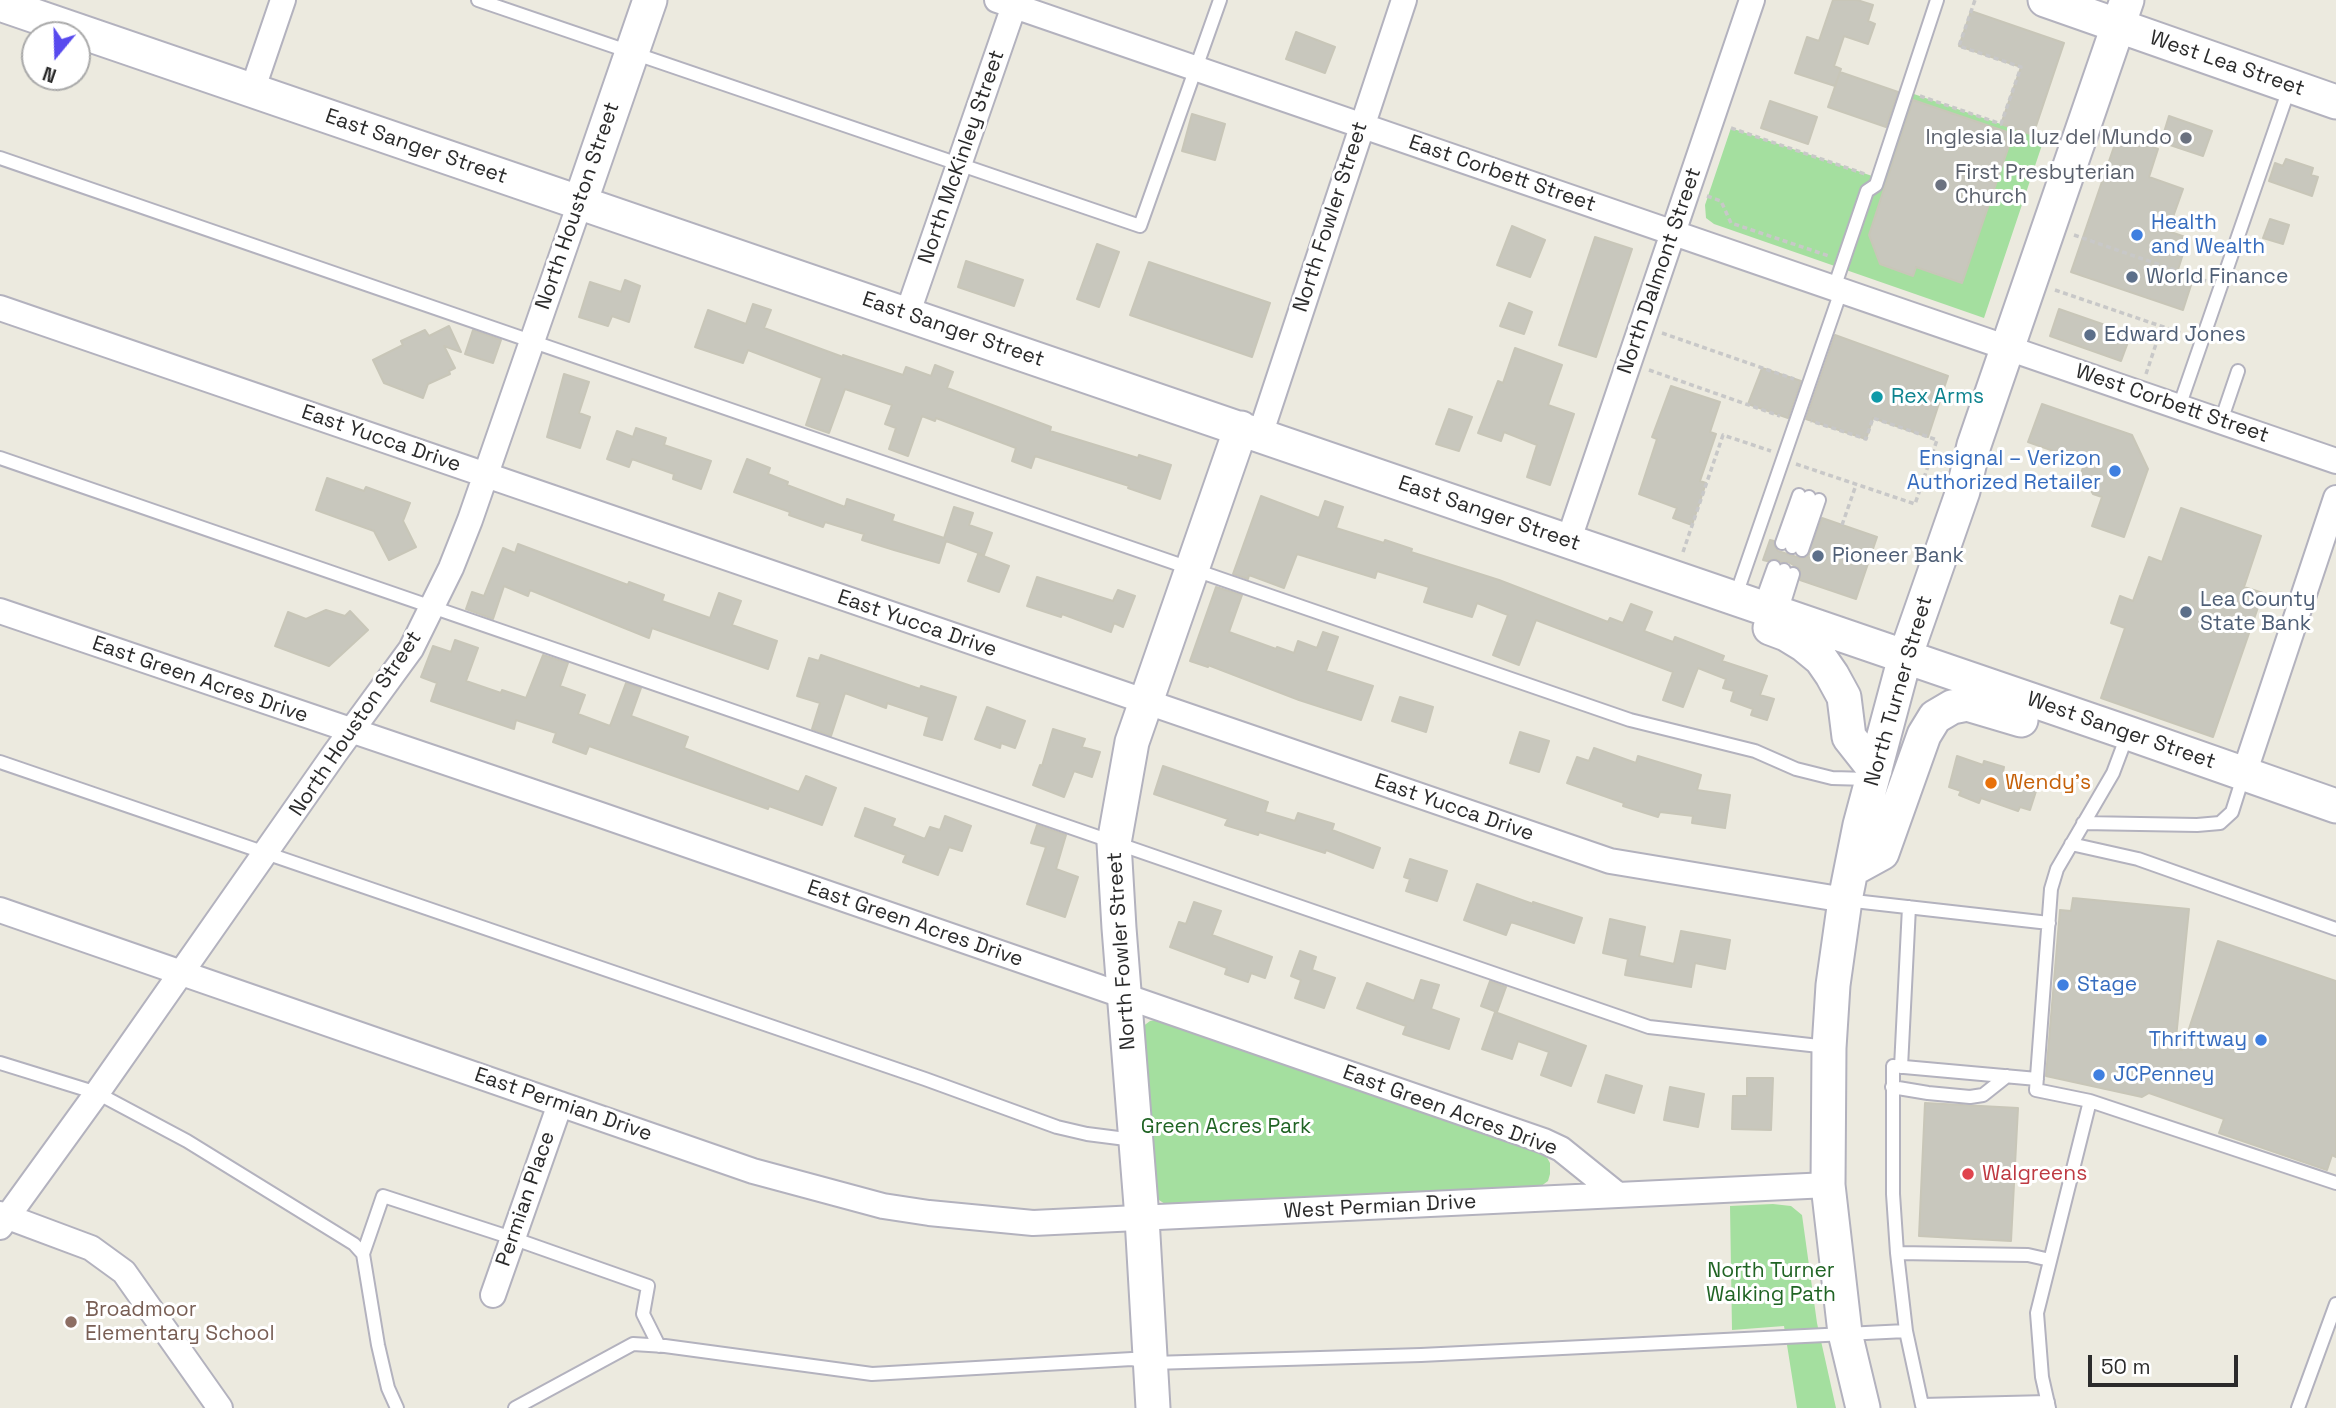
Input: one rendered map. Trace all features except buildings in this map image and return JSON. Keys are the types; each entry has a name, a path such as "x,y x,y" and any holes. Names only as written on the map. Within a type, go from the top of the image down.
{"main road":[{"name":"North Houston Street","path":"580,203 650,0"},
{"name":"West Lea Street","path":"2045,0 2123,13 2290,86 2336,102"},
{"name":"East Sanger Street","path":"0,4 1905,657"},
{"name":"North Turner Street","path":"1863,1408 1844,1333 1828,1185 1827,1106 1833,985 1848,885 1905,657 1963,491 1974,445 2123,13"},
{"name":"North Fowler Street","path":"1153,1408 1142,1218 1114,843 1132,742 1191,571 1250,431"},
{"path":"1604,554 1617,571 1786,634 1804,645 1821,659 1844,697 1849,737 1874,775"},
{"name":"West Sanger Street","path":"1905,657 2336,806"},
{"path":"1848,885 1882,853 1924,735 1935,717 1952,707 1967,704 2034,724 2081,717"}],"street":[{"path":"253,91 283,0"},
{"name":"North Fowler Street","path":"1250,431 1404,0"},
{"name":"North Dalmont Street","path":"1568,541 1752,0"},
{"name":"East Corbett Street","path":"1009,2 2007,348"},
{"name":"North McKinley Street","path":"907,315 959,164 1009,2"},
{"name":"North Houston Street","path":"2,1219 97,1093 411,649 451,568 580,203"},
{"name":"East Yucca Drive","path":"0,308 1610,861 1848,885"},
{"name":"West Corbett Street","path":"2007,348 2336,461"},
{"path":"2245,774 2336,498"},
{"name":"East Green Acres Drive","path":"0,611 598,814 1544,1141 1561,1149 1618,1195"},
{"name":"East Permian Drive","path":"0,910 766,1175 883,1206 929,1213 1033,1223 1142,1218"},
{"name":"Permian Place","path":"493,1294 560,1104"},
{"path":"1618,1195 1828,1185"},
{"name":"West Permian Drive","path":"1142,1218 1618,1195"},
{"path":"2,1219 91,1248 124,1272 220,1408"}],"lane":[{"path":"478,0 1140,226 1220,0"},
{"path":"1761,608 1808,384 1838,289 1843,261 1867,191 1876,185 1937,0"},
{"path":"2179,407 2290,86"},
{"path":"0,158 1191,571 1630,720 1755,751 1796,768 1832,778 1874,775"},
{"path":"2221,421 2238,371"},
{"path":"0,458 1649,1027 1829,1048"},
{"path":"1792,547 1809,497 1792,547"},
{"path":"1761,608 1784,570 1761,608"},
{"path":"2128,733 2113,773 2057,869 2051,890 2036,1090 2090,1101 2336,1183"},
{"path":"0,762 925,1079 1057,1127 1135,1140"},
{"path":"2083,823 2220,823 2232,812 2245,774"},
{"path":"2071,844 2138,859 2336,929"},
{"path":"1848,885 1909,907 2049,923"},
{"path":"1901,1067 1909,907"},
{"path":"0,1063 97,1093 187,1141 354,1244 363,1254"},
{"path":"2038,1079 1892,1066 1893,1194 1897,1253 1906,1331 1922,1405 2049,1405 2042,1377 2037,1313 2090,1101"},
{"path":"1892,1087 1970,1097 1983,1095 2007,1076"},
{"path":"397,1408 388,1388 378,1345 363,1254 383,1196 512,1237 648,1286 643,1314 659,1346"},
{"path":"1897,1253 2028,1255 2050,1260"},
{"path":"2298,1408 2336,1304"},
{"path":"515,1408 633,1344 872,1374 1132,1359 1152,1363 1421,1354 1906,1331"}],"path":[{"path":"1911,93 2001,124 2021,67 1959,47 1975,0"},
{"path":"1731,128 1878,178"},
{"path":"1707,196 1721,201 1731,223 1843,261"},
{"path":"2049,226 2221,286"},
{"path":"2030,281 2202,340"},
{"path":"1664,322 1661,332 1808,384"},
{"path":"2139,393 2162,326"},
{"path":"1647,369 1788,418"},
{"path":"1791,463 1915,504 1937,440 1873,418 1866,439 1806,419 1804,424"},
{"path":"1682,556 1723,435 1776,453"},
{"path":"1842,524 1856,485"}],"green space":[{"path":"1911,93 2044,139 1984,318 1714,224 1706,218 1705,205 1731,128 1881,179"},
{"name":"Green Acres Park","path":"1156,1020 1539,1151 1545,1154 1550,1163 1548,1181 1537,1189 1165,1204 1156,1198 1142,1027"},
{"name":"North Turner Walking Path","path":"1730,1206 1791,1206 1802,1215 1817,1323 1836,1408 1797,1408 1784,1326 1732,1330"}],"place":[{"name":"Inglesia la luz del Mundo","path":"2186,138"},
{"name":"First Presbyterian Church","path":"1941,185"},
{"name":"Health and Wealth","path":"2137,235"},
{"name":"World Finance","path":"2132,277"},
{"name":"Edward Jones","path":"2090,335"},
{"name":"Rex Arms","path":"1877,397"},
{"name":"Ensignal – Verizon Authorized Retailer","path":"2115,471"},
{"name":"Pioneer Bank","path":"1818,556"},
{"name":"Lea County State Bank","path":"2186,612"},
{"name":"Wendy's","path":"1991,783"},
{"name":"Stage","path":"2063,985"},
{"name":"Thriftway","path":"2261,1040"},
{"name":"JCPenney","path":"2099,1075"},
{"name":"Walgreens","path":"1968,1174"},
{"name":"Broadmoor Elementary School","path":"71,1322"}]}
